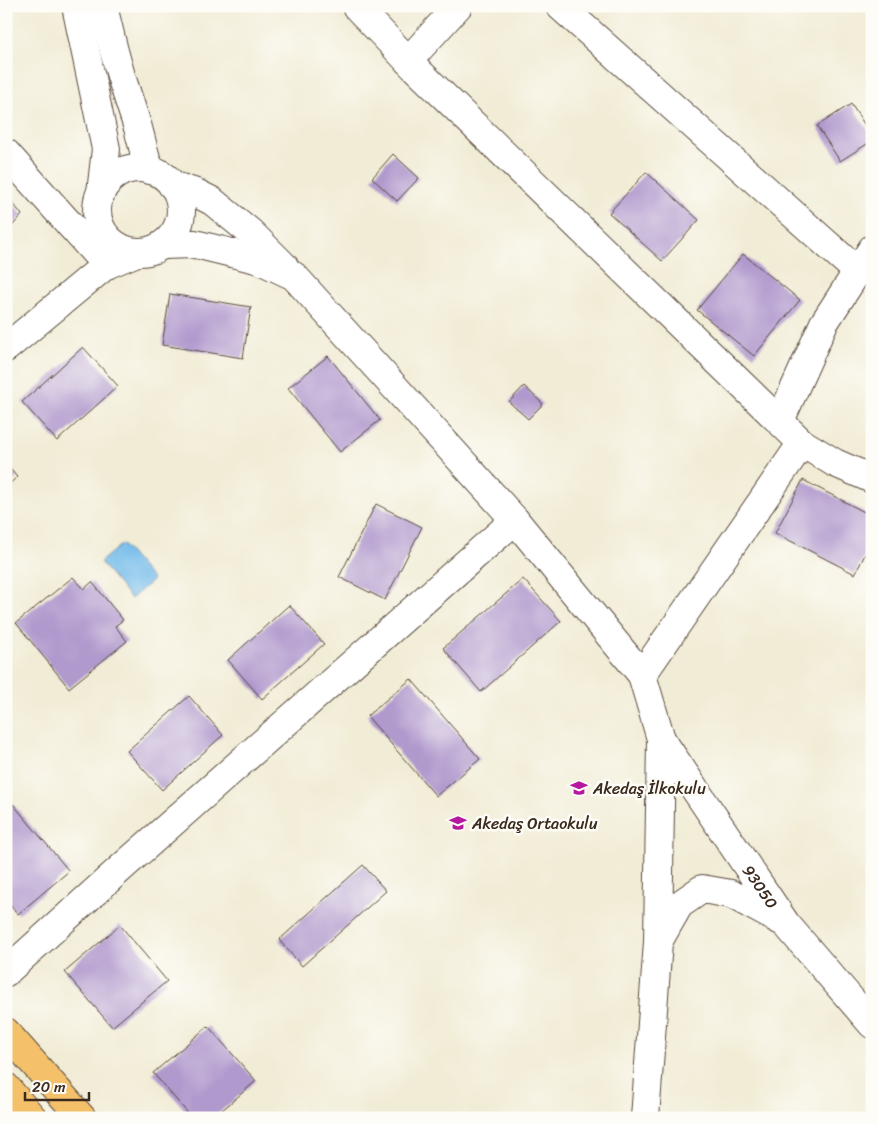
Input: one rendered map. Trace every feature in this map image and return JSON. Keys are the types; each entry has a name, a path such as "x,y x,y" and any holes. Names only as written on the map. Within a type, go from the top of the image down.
{"main road":[{"path":"6,1032 82,1118"},
{"path":"6,1088 33,1118"}],"street":[{"path":"76,6 106,150 101,193 97,206 98,220 112,242 124,249 195,244 260,260 294,276"},
{"path":"103,6 118,67 138,128 149,170"},
{"path":"356,6 408,61 802,443 835,463 872,480"},
{"path":"408,61 458,6"},
{"path":"560,6 865,260 824,323 780,421"},
{"path":"6,153 106,265"},
{"path":"6,348 106,265 150,248 172,236 179,224 181,211 179,197 172,184 162,175 149,170 134,168 121,173 109,181 101,193"},
{"path":"172,184 212,201 250,232 294,276 515,520 642,675 660,739 658,942 645,1118"},
{"path":"642,675 802,443"},
{"path":"6,972 515,520"},
{"name":"93050","path":"660,739 786,924 872,1024"},
{"path":"658,942 679,905 702,889 731,894 786,924"}],"water":[{"path":"122,544 153,580 131,599 100,562"}],"building":[{"path":"851,104 872,136 872,141 840,161 817,126"},
{"path":"393,154 419,178 397,201 372,178"},
{"path":"646,172 699,220 662,261 609,213"},
{"path":"6,194 22,215 6,233"},
{"path":"743,254 800,300 754,356 697,310"},
{"path":"170,294 251,307 243,358 162,345"},
{"path":"83,347 118,386 57,441 22,402"},
{"path":"328,356 380,420 340,452 288,388"},
{"path":"524,386 543,404 528,419 509,402"},
{"path":"6,464 17,477 6,487"},
{"path":"803,480 872,516 872,541 855,574 775,533"},
{"path":"376,504 422,527 385,600 339,577"},
{"path":"73,577 84,589 92,582 123,620 115,626 127,641 69,688 16,623"},
{"path":"523,579 561,621 481,692 443,648"},
{"path":"289,605 324,644 262,699 228,660"},
{"path":"411,679 480,759 436,796 367,716"},
{"path":"189,696 223,735 162,790 127,751"},
{"path":"13,804 69,871 18,914 6,901 6,810"},
{"path":"363,865 386,891 302,966 279,940"},
{"path":"120,925 167,981 112,1027 65,972"},
{"path":"208,1026 256,1081 213,1118 192,1118 153,1073"}],"place":[{"name":"Akedaş İlkokulu","path":"579,788"},
{"name":"Akedaş Ortaokulu","path":"458,823"}]}
